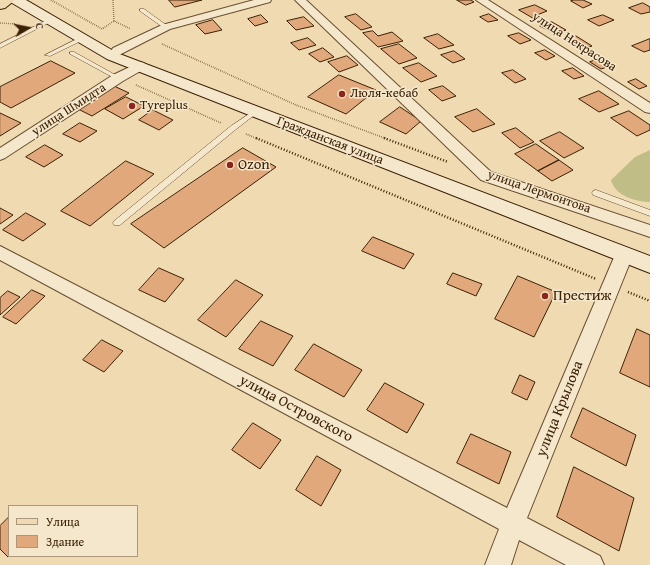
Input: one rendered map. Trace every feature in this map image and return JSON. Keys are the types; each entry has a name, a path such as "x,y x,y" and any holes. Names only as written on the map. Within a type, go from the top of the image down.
{"main road":[{"path":"0,5 8,0"},
{"name":"Гражданская улица","path":"17,0 51,20 85,37"},
{"name":"Гражданская улица","path":"37,0 112,56 650,265"},
{"path":"85,37 117,51 140,66"}],"street":[{"path":"117,51 166,27 266,0"},
{"name":"улица Лермонтова","path":"300,0 486,176 650,231"},
{"name":"улица Некрасова","path":"481,0 650,109"},
{"name":"улица Шмидта","path":"0,155 118,78 140,66"},
{"name":"улица Островского","path":"0,252 591,565"},
{"name":"улица Крылова","path":"498,565 513,524 624,255"}],"lane":[{"path":"142,10 166,27"},
{"path":"0,46 51,20"},
{"path":"48,55 85,37"},
{"path":"72,53 118,78"},
{"path":"117,223 233,128 255,112"},
{"path":"596,193 650,213"}],"path":[{"path":"51,0 102,28 114,21"},
{"path":"113,0 114,21"},
{"path":"114,21 296,105 450,163"},
{"path":"118,78 233,128 650,301"}],"shaded area":[{"path":"650,150 650,202 639,201 621,194 613,186 611,180 635,157"}],"building":[{"path":"169,0 202,0 175,7"},
{"path":"457,0 471,0 474,2 466,5"},
{"path":"583,0 592,4 583,8 571,1"},
{"path":"643,3 650,7 650,12 641,14 629,8"},
{"path":"535,5 547,11 537,15 542,18 536,20 519,10"},
{"path":"356,14 372,27 361,30 345,17"},
{"path":"489,14 498,20 488,22 480,17"},
{"path":"261,15 268,22 255,26 248,19"},
{"path":"603,15 614,20 599,26 588,20"},
{"path":"304,17 314,26 296,30 287,21"},
{"path":"213,20 222,30 205,34 196,25"},
{"path":"552,22 566,30 555,34 540,26"},
{"path":"373,31 378,36 392,32 403,41 378,47 363,33"},
{"path":"519,33 531,40 520,44 508,36"},
{"path":"438,34 454,45 439,49 424,38"},
{"path":"576,36 592,46 580,50 564,40"},
{"path":"308,38 316,45 299,50 291,43"},
{"path":"650,39 650,50 644,52 632,46"},
{"path":"399,44 417,58 399,64 381,49"},
{"path":"323,48 334,57 320,62 309,54"},
{"path":"545,50 555,56 546,60 535,53"},
{"path":"454,51 465,59 453,63 441,55"},
{"path":"347,56 358,65 339,72 328,62"},
{"path":"599,59 610,66 601,69 590,62"},
{"path":"51,61 75,73 11,108 0,102 0,87"},
{"path":"419,63 437,76 421,82 403,68"},
{"path":"573,68 584,76 574,79 562,71"},
{"path":"513,70 526,79 515,83 502,73"},
{"name":"Люля-кебаб","path":"339,75 376,90 346,114 308,97"},
{"path":"636,79 647,86 639,89 628,82"},
{"path":"114,86 129,93 92,116 78,109"},
{"path":"443,86 456,96 442,101 429,90"},
{"path":"599,91 619,104 599,112 579,99"},
{"path":"126,97 144,106 123,119 105,109"},
{"path":"400,107 421,121 406,134 380,122"},
{"path":"477,109 495,124 473,132 455,117"},
{"path":"153,110 173,120 159,130 139,120"},
{"path":"629,111 650,125 650,130 637,136 611,118"},
{"path":"0,113 21,123 0,136"},
{"path":"80,123 97,131 80,142 63,134"},
{"path":"516,128 534,142 520,148 502,133"},
{"path":"560,132 584,148 564,158 540,141"},
{"path":"536,144 559,160 538,171 515,154"},
{"path":"45,145 63,155 44,167 26,157"},
{"path":"243,148 276,167 164,248 131,224"},
{"path":"559,160 573,170 552,181 538,171"},
{"path":"126,161 154,174 90,226 61,211"},
{"path":"0,208 13,215 0,224"},
{"path":"26,213 46,224 23,241 3,230"},
{"path":"373,237 414,254 404,269 362,251"},
{"path":"159,268 184,279 165,302 139,290"},
{"path":"453,273 482,284 476,296 447,284"},
{"path":"518,276 556,292 534,337 495,319"},
{"path":"236,280 263,295 226,337 198,320"},
{"path":"32,290 45,296 16,324 3,317"},
{"path":"8,291 20,297 0,315 0,298"},
{"path":"261,321 293,336 273,366 239,349"},
{"path":"637,329 650,335 650,387 620,373"},
{"path":"102,340 123,351 104,372 83,360"},
{"path":"314,344 362,370 344,397 295,370"},
{"path":"520,375 535,382 527,400 512,393"},
{"path":"385,383 424,404 407,433 367,410"},
{"path":"583,408 636,435 626,466 571,437"},
{"path":"253,423 281,440 260,469 232,450"},
{"path":"471,434 511,452 499,484 457,463"},
{"path":"317,456 341,470 321,506 296,490"},
{"path":"574,467 634,498 619,551 557,517"},
{"path":"8,518 8,557 0,549 0,526"}],"place":[{"name":"Люля-кебаб","path":"342,94"},
{"name":"Tyreplus","path":"132,106"},
{"name":"Ozon","path":"230,165"},
{"name":"Престиж","path":"545,296"}]}
